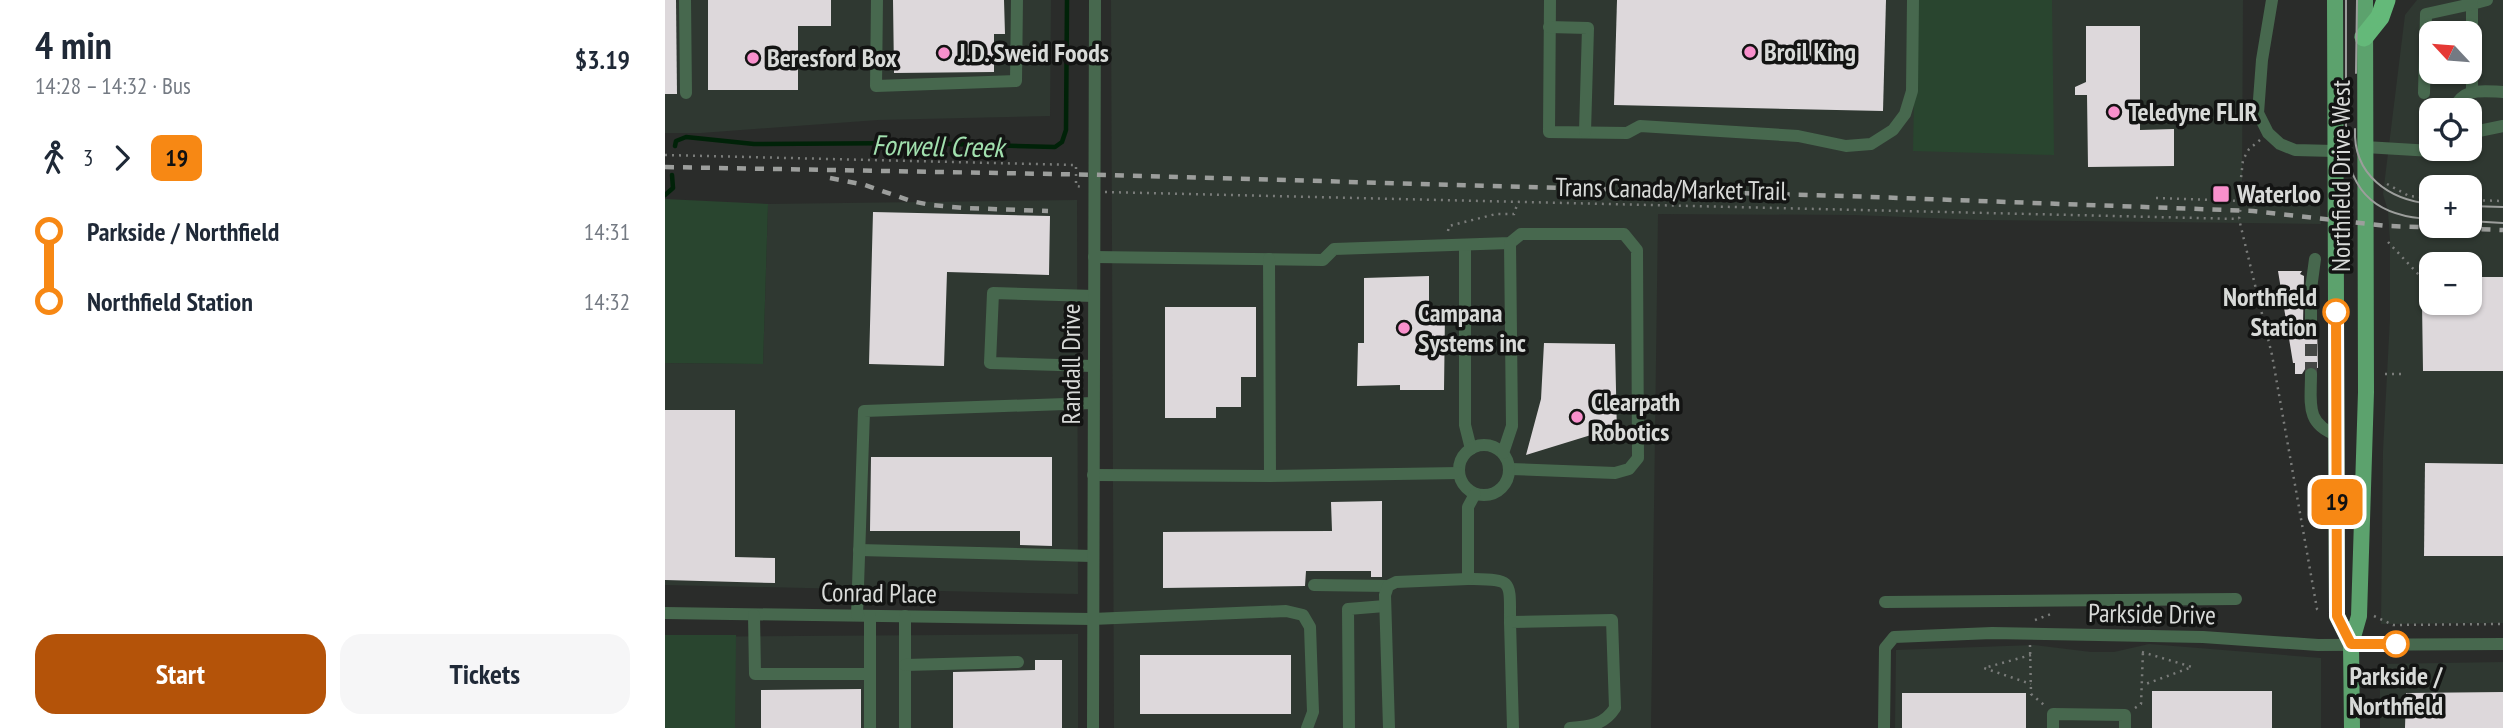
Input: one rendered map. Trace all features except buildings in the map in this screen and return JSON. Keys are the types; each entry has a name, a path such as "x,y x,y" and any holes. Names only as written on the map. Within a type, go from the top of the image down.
{"highway":[{"path":"2364,37 2380,16 2386,0"}],"main road":[{"name":"Northfield Drive West","path":"2335,0 2337,616 2351,644"},
{"name":"Northfield Drive West","path":"2353,728 2351,644 2359,616 2365,418 2365,0"},
{"path":"2336,259 2366,258"},
{"path":"2337,435 2353,430 2365,418"}],"street":[{"path":"685,0 686,93"},
{"path":"877,0 876,86 1016,81 1017,0"},
{"name":"Randall Drive","path":"1093,728 1095,0"},
{"path":"1550,0 1549,132 1627,133 1640,126 1798,136 1846,146 1871,144 1893,130 1905,114 1912,91 1913,0"},
{"path":"2272,0 2262,60 2258,113 2268,133 2280,144 2295,150 2335,151"},
{"path":"2424,93 2426,13 2487,0"},
{"path":"2472,4 2472,92"},
{"path":"1549,27 1588,28 1585,132"},
{"path":"2462,98 2472,92 2503,92"},
{"path":"2482,130 2503,126"},
{"path":"2365,148 2419,150"},
{"path":"1094,257 1323,260 1335,249 1510,243 1521,234 1623,234 1637,250 1638,458 1629,469 1615,473 1510,469"},
{"path":"1503,453 1512,426 1510,243"},
{"path":"1465,245 1465,425 1471,449"},
{"path":"1269,259 1270,476"},
{"path":"2311,320 2315,259"},
{"path":"1093,366 991,363 993,293 1094,296"},
{"path":"2311,374 2311,407 2314,420 2324,430 2337,435"},
{"path":"870,728 870,674 859,550 864,411 1093,403"},
{"path":"1487,445 1503,453 1510,469 1509,478 1498,492 1484,496 1467,489 1459,473 1461,460 1471,449 1487,445"},
{"path":"1093,475 1459,473"},
{"path":"1468,579 1468,507 1475,494"},
{"path":"859,550 1092,556"},
{"path":"1314,585 1388,586 1396,582 1468,579 1501,580 1507,584 1510,589 1513,728"},
{"path":"1388,586 1385,607 1389,728"},
{"path":"1885,602 2236,599"},
{"path":"1349,728 1348,609 1385,607"},
{"name":"Conrad Place","path":"665,613 1092,619 1286,611 1303,615 1310,627 1313,712 1307,728"},
{"path":"754,615 755,674 870,674"},
{"path":"905,616 905,728"},
{"path":"1510,622 1612,620 1615,708 1602,722 1570,728"},
{"name":"Parkside Drive","path":"1884,728 1885,648 1894,637 1992,634 2128,635 2318,645 2503,644"},
{"path":"905,665 1018,662"},
{"path":"2053,728 2053,714 2125,721"}],"path":[{"path":"2268,133 2249,149 2243,160 2239,219 2272,355 2317,609 2325,616"},
{"path":"665,155 1076,166 1076,186 1083,188"},
{"path":"2388,184 2409,196 2419,197"},
{"path":"2243,191 2322,192"},
{"name":"Trans Canada/Market Trail","path":"1103,192 2239,219"},
{"path":"2155,198 2241,201"},
{"path":"2482,200 2503,201"},
{"path":"1445,245 1449,226 1496,214 1514,214 1518,202"},
{"path":"2388,242 2419,275"},
{"path":"2385,374 2405,374"},
{"path":"2375,616 2393,625 2503,624"},
{"path":"2125,721 2141,704 2143,644"},
{"path":"2030,645 2031,694 2053,714"},
{"path":"2143,652 2192,667 2143,685"},
{"path":"2031,654 1984,668 2031,684"}],"shaded area":[{"path":"665,0 1051,0 1050,116 878,120 701,133 665,133"},
{"path":"1111,0 2243,0 2242,186 2319,190 2321,224 1658,214 1651,728 1114,728"},
{"path":"2417,0 2503,0 2503,623 2381,624 2383,451 2390,318 2390,241 2388,211 2383,194 2405,15"},
{"path":"1077,200 1078,594 665,585 665,363 763,364 768,204"},
{"path":"1078,634 1078,728 665,728 665,637"},
{"path":"2149,644 2321,658 2321,728 1895,728 1896,650 2034,645 2114,652"},
{"path":"2503,662 2503,728 2380,728 2380,664"}],"green space":[{"path":"1916,0 2052,0 2054,155 1913,151"},
{"path":"665,199 768,204 763,364 665,363"},
{"path":"665,635 736,635 735,728 665,728"}],"waterway":[{"name":"Forwell Creek","path":"675,146 676,141 686,137 754,144 916,143 1055,147 1062,142 1066,130 1067,0"},
{"name":"Forwell Creek","path":"665,195 673,188 672,175"}],"tunnel":[{"path":"2311,320 2311,374"}],"tram line":[{"path":"2346,0 2346,143 2354,177 2371,200 2383,208 2397,214 2419,218"},
{"path":"2356,73 2357,0"},
{"path":"2355,129 2360,160 2367,172 2388,191 2419,202"},
{"path":"2482,206 2503,207"},
{"path":"2482,222 2503,223"}],"railway":[{"path":"665,167 1107,175 1845,196 2253,211 2388,226 2503,230"},
{"path":"830,178 865,185 931,205 1048,211"}],"bus line":[{"name":"19","path":"2336,312 2337,616 2351,644 2396,644"}],"place":[{"name":"Broil King","path":"1750,52"},
{"name":"J.D. Sweid Foods","path":"944,53"},
{"name":"Beresford Box","path":"753,58"},
{"name":"Teledyne FLIR","path":"2114,112"},
{"name":"Waterloo","path":"2221,194"},
{"name":"Northfield Station","path":"2336,312"},
{"name":"Campana Systems inc","path":"1404,328"},
{"name":"Clearpath Robotics","path":"1577,417"},
{"name":"Parkside / Northfield","path":"2396,644"}]}
